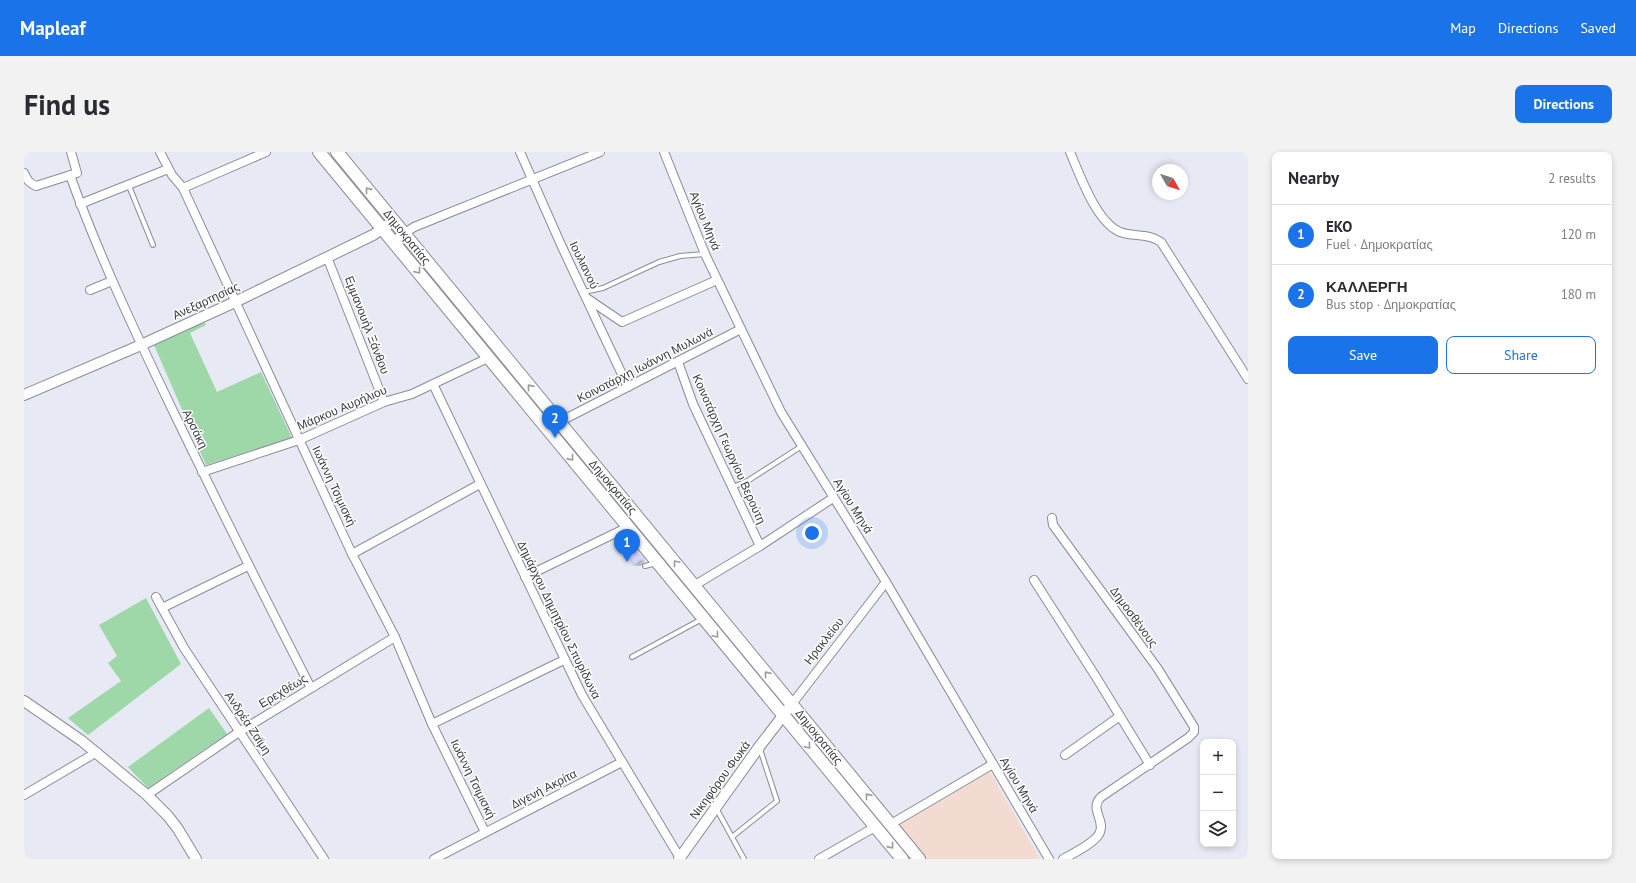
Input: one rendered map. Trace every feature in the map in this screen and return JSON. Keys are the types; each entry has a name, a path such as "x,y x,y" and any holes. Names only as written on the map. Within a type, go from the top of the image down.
{"main road":[{"name":"Δημοκρατίας","path":"319,152 902,859"},
{"name":"Δημοκρατίας","path":"337,152 920,859"}],"street":[{"path":"24,173 27,180 36,186 77,173 71,152"},
{"name":"Ιωάννη Τσιμισκή","path":"160,152 168,170 183,188 352,554 395,637 432,724 485,832"},
{"path":"183,188 266,152"},
{"name":"Ιουλιανού","path":"520,152 562,247 628,387"},
{"path":"393,241 414,227 600,152"},
{"name":"Αγίου Μηνά","path":"664,152 705,254 771,392 833,498 886,582 1049,859"},
{"path":"1070,152 1094,204 1100,215 1109,225 1124,233 1148,236 1161,242 1248,378"},
{"path":"80,204 168,170"},
{"name":"Αρσάκη","path":"70,175 80,204 112,281 141,345 248,566 311,688"},
{"name":"Ανεξαρτησίας","path":"24,394 141,345 235,302 383,229 393,220"},
{"name":"Εμμανουήλ Ξάνθου","path":"327,257 384,402"},
{"path":"585,295 622,322 717,280"},
{"path":"90,290 112,281"},
{"name":"Κοινοτάρχη Ιωάννη Μυλωνά","path":"559,422 741,329"},
{"name":"Μάρκου Αυρήλιου","path":"202,472 299,440 384,402 412,394 488,358"},
{"name":"Κοινοτάρχη Γεωργίου Βερούτη","path":"678,362 693,404 760,546"},
{"name":"Δημάρχου Δημητρίου Σπυρίδωνα","path":"433,384 582,695 680,859"},
{"path":"352,554 480,484"},
{"path":"695,585 760,546 833,498"},
{"name":"Δημοσθένους","path":"1052,518 1053,525 1158,669 1194,727 1194,732 1188,738 1150,765"},
{"path":"525,577 630,530"},
{"path":"162,608 248,566"},
{"path":"1034,580 1150,765 1100,797 1097,801 1095,809 1101,823 1100,833 1094,840 1063,859"},
{"name":"Ηρακλείου","path":"783,716 886,582"},
{"name":"Ανδρέα Ζαϊμη","path":"156,597 184,648 324,859"},
{"name":"Ερεχθέως","path":"147,795 239,732 395,637"},
{"path":"432,724 564,660"},
{"path":"24,701 97,752 147,795 168,816 178,829 196,859"},
{"name":"Νικηφόρου Φωκά","path":"680,859 759,747 783,716"},
{"path":"1065,755 1120,716"},
{"path":"24,795 97,752"},
{"name":"Διγενή Ακρίτα","path":"434,859 622,762"},
{"path":"891,824 993,764"},
{"path":"819,859 875,827"}],"lane":[{"path":"129,186 153,245"},
{"path":"585,295 659,262 680,256 705,254"},
{"path":"733,487 749,480 802,446"},
{"path":"624,542 630,530"},
{"path":"645,566 657,562"},
{"path":"632,657 703,618"},
{"path":"732,838 777,801 759,747"},
{"path":"716,808 744,859"}],"shaded area":[{"path":"990,772 1040,859 924,859 897,826"}],"green space":[{"path":"204,322 206,325 190,333 217,392 261,372 292,438 206,465 154,345"},
{"path":"146,598 181,664 88,735 68,718 121,681 108,663 117,656 99,625"},
{"path":"209,708 227,734 148,788 128,767"}],"building":[{"path":"634,548 643,558 635,564 627,554"}],"place":[{"name":"ΚΑΛΛΕΡΓΗ","path":"555,438"},
{"name":"EKO","path":"627,562"}]}
